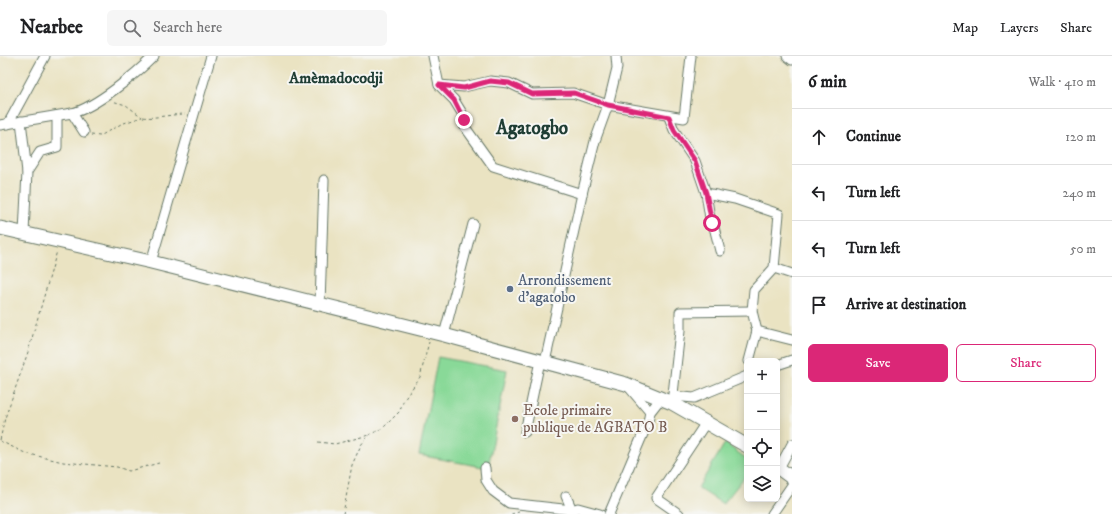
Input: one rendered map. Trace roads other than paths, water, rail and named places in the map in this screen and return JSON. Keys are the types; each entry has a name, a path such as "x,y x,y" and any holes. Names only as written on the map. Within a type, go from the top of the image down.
{"highway":[{"path":"0,228 151,262 439,334 626,384 669,399 744,444"},
{"path":"780,469 792,478"}],"street":[{"path":"4,125 45,56"},
{"path":"4,125 21,121 72,114 84,110 102,98 154,56"},
{"path":"151,262 211,56"},
{"path":"433,56 439,85 454,100 462,113 465,127 493,166 582,194"},
{"path":"525,432 595,141 608,105 617,68 616,56"},
{"path":"787,56 792,60"},
{"path":"439,85 464,88 490,81 509,83 532,94 574,93 608,105 669,117 685,117 690,57"},
{"path":"72,114 84,132"},
{"path":"27,172 40,152 57,147 56,116"},
{"path":"669,117 674,130 695,161 706,193 710,218 714,227 720,251"},
{"path":"21,121 27,172 24,233"},
{"path":"4,125 24,139"},
{"path":"320,305 324,180"},
{"path":"706,193 735,199 779,214 774,268 755,287 752,311 757,331 750,358"},
{"path":"439,334 473,224"},
{"path":"774,268 792,274"},
{"path":"669,399 680,331 680,312 752,311"},
{"path":"757,331 792,340"},
{"path":"780,364 792,360"},
{"path":"609,514 648,422 650,412 669,399 694,398 744,374"},
{"path":"626,384 650,412"},
{"path":"680,514 656,498 707,421"},
{"path":"779,466 792,444"},
{"path":"485,468 486,480 494,491 509,503 572,510 578,508 600,514"},
{"path":"772,514 792,484"},
{"path":"566,496 572,510"}],"place":[{"name":"Arrondissement d'agatobo","path":"510,289"},
{"name":"Ecole primaire publique de AGBATO B","path":"515,419"}],"district":[{"name":"Amèmadocodji","path":"336,77"},
{"name":"Agatogbo","path":"532,127"}]}
